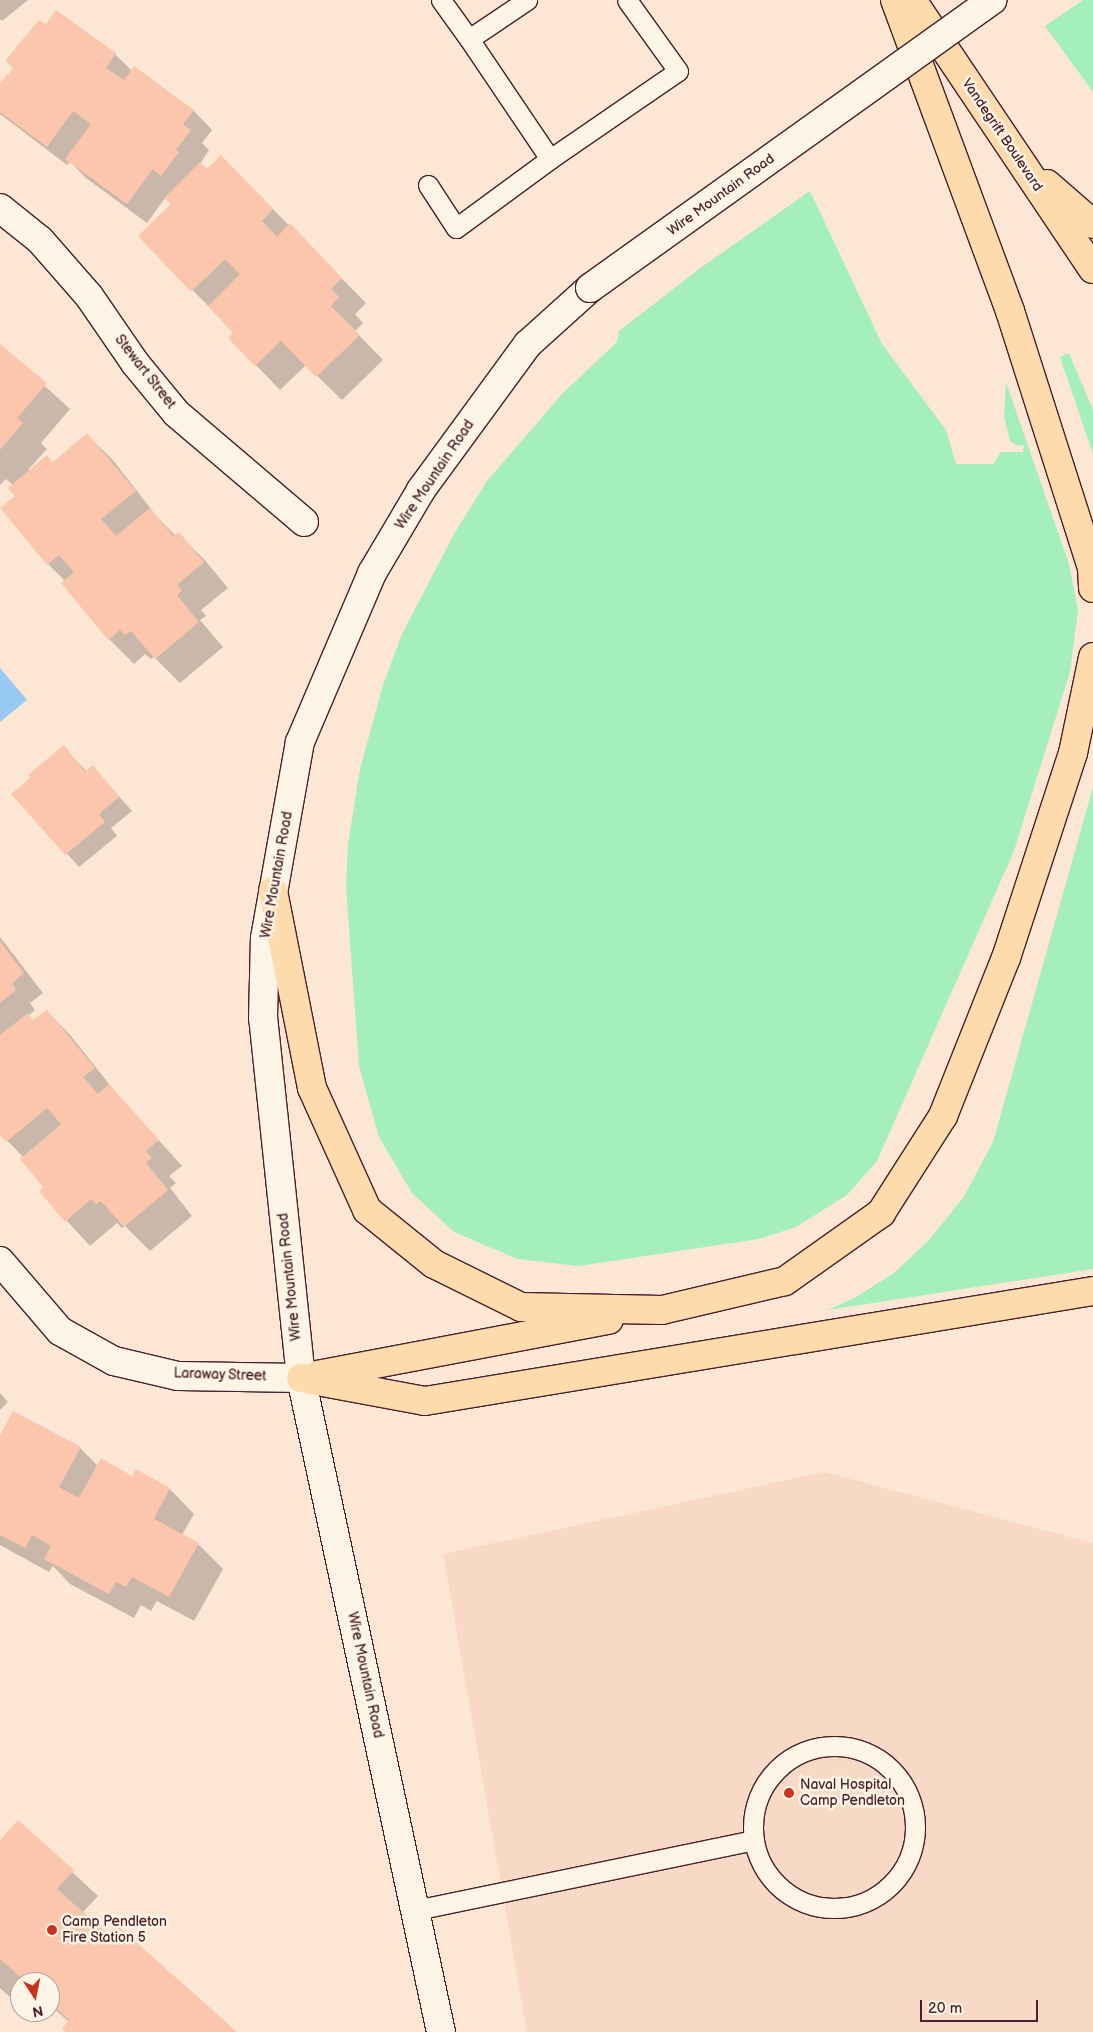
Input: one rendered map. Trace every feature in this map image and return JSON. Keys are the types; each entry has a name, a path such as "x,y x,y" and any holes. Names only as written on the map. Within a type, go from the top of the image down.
{"main road":[{"path":"895,0 1010,311 1092,568 1093,588"},
{"name":"Vandegrift Boulevard","path":"912,0 1093,269"},
{"name":"Wire Mountain Road","path":"441,2032 301,1378 263,1018 265,938 300,742 372,573 421,490 528,344 590,288 993,0"},
{"path":"1016,157 1093,224"},
{"name":"Stewart Street","path":"0,208 40,240 89,296 135,363 176,413 304,522"},
{"path":"301,1378 662,1310 785,1281 881,1214 943,1116 1006,958 1073,753 1093,657"},
{"path":"274,891 312,1088 367,1210 434,1264 521,1307 662,1310"},
{"name":"Laraway Street","path":"0,1261 60,1331 114,1360 178,1376 301,1378"},
{"path":"301,1378 425,1401 1093,1291"}],"lane":[{"path":"440,0 469,39 550,159"},
{"path":"469,39 527,0"},
{"path":"428,185 456,228 550,159 678,71 627,0"},
{"path":"838,1746 865,1753 888,1768 900,1782 905,1789 914,1815 914,1841 906,1866 890,1886 869,1900 844,1908 818,1907 794,1898 774,1883 760,1862 754,1840 755,1807 766,1782 785,1762 810,1750 838,1746"},
{"path":"416,1910 754,1840"}],"shaded area":[{"name":"Naval Hospital Camp Pendleton","path":"824,1472 1093,1543 1093,2032 527,2032 443,1554"}],"green space":[{"path":"1083,0 1093,0 1093,92 1045,26"},
{"path":"810,191 882,344 946,430 956,464 993,464 1001,452 1023,452 1024,445 1018,446 1010,441 1004,416 1006,382 1069,564 1078,610 1070,672 1014,851 877,1161 847,1195 796,1227 759,1239 578,1266 518,1259 454,1232 412,1193 379,1137 359,1066 346,887 348,844 360,769 383,685 402,634 454,534 487,481 562,394 617,342 619,331 699,269"},
{"path":"1069,353 1093,410 1093,454 1060,357"},
{"path":"1093,787 1093,1269 828,1310 856,1297 894,1273 928,1241 963,1198 993,1142"}],"water":[{"path":"0,668 27,700 0,722"}],"building":[{"path":"56,10 116,53 106,68 124,80 134,66 194,110 183,124 191,130 176,150 179,152 161,176 153,169 127,204 65,159 91,124 73,111 47,147 0,112 0,82 14,68 5,61 39,20 46,24"},
{"path":"221,155 273,209 262,221 277,237 290,223 342,278 331,289 339,297 331,306 360,335 316,377 281,341 255,366 228,338 233,333 208,306 240,274 225,259 191,292 138,236 171,204 164,198 200,162 207,169"},
{"path":"0,344 47,383 17,418 23,423 0,450"},
{"path":"87,433 136,491 101,519 116,536 150,508 173,536 179,532 204,562 177,585 182,590 177,595 199,622 155,659 131,631 125,635 120,630 108,640 61,583 74,572 59,555 47,565 0,508 15,496 8,488 47,455 53,462"},
{"path":"64,745 85,772 93,765 119,797 99,814 105,822 65,855 11,794 31,778 28,775"},
{"path":"0,941 24,973 12,983 16,990 0,1003"},
{"path":"47,1010 95,1068 83,1077 98,1094 109,1084 159,1140 146,1151 152,1158 146,1163 168,1190 124,1227 101,1201 96,1204 91,1199 65,1222 39,1191 43,1187 20,1159 61,1124 47,1108 6,1142 0,1135 0,1035 28,1013 33,1020"},
{"path":"13,1411 81,1447 59,1487 79,1498 101,1458 132,1476 136,1469 170,1488 154,1519 199,1543 169,1597 132,1577 126,1587 116,1582 109,1594 44,1559 51,1546 32,1535 25,1548 0,1535 0,1435"},
{"name":"Camp Pendleton Fire Station 5","path":"18,1820 74,1870 57,1889 109,1935 117,1925 237,2032 65,2032 62,2029 69,2020 60,2012 60,1972 15,1972 0,1959 0,1840"}],"place":[{"name":"Naval Hospital Camp Pendleton","path":"789,1793"},
{"name":"Camp Pendleton Fire Station 5","path":"52,1930"}]}
